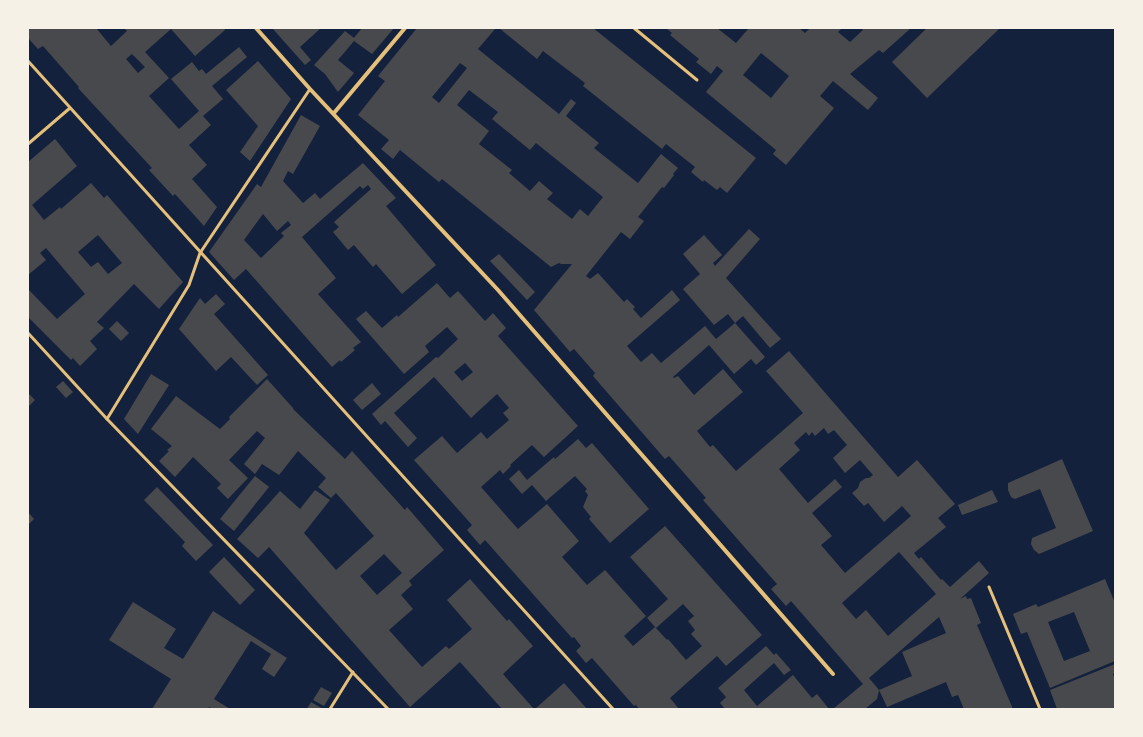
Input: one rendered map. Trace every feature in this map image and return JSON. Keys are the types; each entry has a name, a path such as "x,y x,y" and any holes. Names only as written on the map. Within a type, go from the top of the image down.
{"street":[{"path":"256,28 310,89 498,290 833,674"},
{"path":"334,113 405,28"}],"lane":[{"path":"634,28 697,80"},
{"path":"28,61 613,709"},
{"path":"107,419 189,285 200,253 310,89"},
{"path":"28,144 70,108"},
{"path":"28,334 107,419 388,709"},
{"path":"989,587 1040,709"},
{"path":"330,709 353,672"}],"building":[{"path":"28,28 96,28 111,46 127,31 124,28 224,28 225,30 195,56 171,29 145,52 169,78 149,96 179,129 199,111 171,79 192,62 199,71 202,69 206,74 239,47 247,57 212,86 223,99 203,116 211,125 189,145 207,165 192,179 217,207 204,226 175,194 173,196 149,170 152,168 78,88 79,87 43,46 38,49 28,38","holes":["132,54 145,67 138,73 126,59"]},
{"path":"321,28 300,47 311,60 305,65 273,29"},
{"path":"362,28 394,28 372,54 354,41 338,60 354,73 338,92 325,74 314,65 345,31 354,38"},
{"path":"417,28 493,28 495,29 478,49 559,114 571,99 576,103 566,116 599,143 594,148 638,183 661,154 678,168 664,188 662,187 638,217 644,221 630,239 621,232 586,276 590,279 598,273 624,302 627,299 635,307 633,309 641,318 672,290 680,300 627,346 641,362 652,353 661,363 705,326 716,339 735,323 765,357 756,365 751,359 734,374 709,345 673,377 678,376 694,395 723,369 743,392 697,431 710,447 713,445 736,471 803,413 766,371 789,351 898,477 917,460 955,504 938,518 946,527 914,553 919,559 921,557 941,580 942,579 950,587 979,561 989,573 960,599 966,596 967,599 971,598 981,623 977,625 1013,709 964,709 958,695 952,697 946,682 887,707 879,690 877,699 865,709 833,709 863,684 791,601 786,606 771,589 777,584 703,500 706,498 669,456 665,459 593,376 595,373 574,349 570,352 534,310 572,264 559,263 551,267 442,179 439,182 400,150 393,159 381,149 389,140 358,115 385,81 378,76","holes":["460,63 467,68 439,103 432,97","469,90 498,112 492,119 530,150 536,143 603,197 588,216 580,209 572,219 547,199 553,193 539,181 530,191 509,173 512,170 479,144 489,131 457,105","824,428 828,434 834,430 847,445 833,458 845,473 860,460 873,475 860,482 858,488 852,493 864,506 868,503 884,522 902,506 911,516 845,573 821,545 832,536 812,513 842,487 835,479 808,503 779,469 800,450 794,443 806,432 809,436 812,432 815,436","899,552 936,594 888,636 866,610 856,619 842,603","939,617 946,633 902,652 912,676 879,690 869,678"]},
{"path":"499,28 593,28 756,158 727,193 720,187 717,190 704,180 703,182 691,172 695,167 666,144 662,149 583,86 585,83 543,51 537,59"},
{"path":"666,28 717,28 736,43 749,28 799,28 805,33 810,28 840,28 841,29 838,32 850,42 863,30 861,28 911,28 883,53 879,50 850,74 878,98 868,110 833,81 820,96 834,108 786,165 773,154 776,150 706,92 723,71 717,66 711,74 696,62 699,59 670,35 672,33","holes":["761,53 789,76 771,98 743,75"]},
{"path":"927,28 1000,28 927,98 892,62"},
{"path":"258,61 291,99 250,161 240,152 258,126 226,90"},
{"path":"301,115 320,126 293,174 288,171 283,181 303,203 315,193 320,199 363,163 396,198 386,206 436,265 402,294 376,264 373,267 354,245 348,250 333,232 339,227 334,222 371,189 368,185 363,189 360,186 302,237 336,278 318,294 361,342 353,348 355,350 341,362 340,360 332,367 246,269 234,280 209,252 257,184 261,187","holes":["263,214 277,231 288,221 291,225 281,233 284,236 261,258 244,240"]},
{"path":"55,139 77,166 32,205 44,220 60,207 61,209 91,183 104,198 107,195 183,282 159,309 134,284 97,322 104,328 90,341 97,349 80,366 73,358 71,360 28,317 28,289 57,319 85,294 46,248 40,253 46,260 28,275 28,162","holes":["98,235 122,263 108,274 98,262 91,267 78,252"]},
{"path":"749,229 760,239 726,278 781,339 770,348 743,316 735,323 728,314 714,325 683,289 700,274 683,254 704,235 722,255 713,263 715,266"},
{"path":"499,254 535,292 527,300 490,261"},
{"path":"437,283 450,298 458,291 485,321 493,313 506,328 498,336 578,426 544,457 532,445 510,465 511,466 503,474 500,470 481,487 518,529 547,504 579,541 562,557 587,585 605,570 646,616 624,636 633,646 655,627 667,640 668,639 686,660 702,646 691,634 695,630 688,621 694,616 683,604 656,628 647,618 668,599 630,557 665,526 762,635 726,666 717,656 670,698 679,709 639,709 636,705 634,706 592,658 586,663 576,651 581,646 574,637 572,638 485,540 480,545 467,530 472,525 414,460 442,436 457,453 481,432 487,439 509,420 503,413 509,408 497,394 471,418 434,377 394,413 417,438 408,447 385,421 381,425 372,414 458,339 447,327 425,346 429,352 404,374 356,319 366,311 382,328 397,315 398,317","holes":["465,363 473,372 462,381 454,372"]},
{"path":"216,294 225,304 214,314 268,375 257,385 231,357 216,371 179,329 200,298 205,304"},
{"path":"117,321 129,333 121,341 109,329"},
{"path":"151,374 169,385 138,434 124,419"},
{"path":"267,379 293,409 345,459 352,451 405,510 407,507 444,550 409,581 412,585 401,595 413,609 389,630 422,667 446,646 449,649 472,629 447,600 470,579 507,621 509,619 533,646 503,674 534,709 502,709 460,662 410,707 269,547 258,558 237,539 280,491 300,509 315,490 330,500 304,533 336,570 374,536 336,493 331,498 318,487 326,478 298,451 279,475 262,464 255,474 244,464 265,438 257,431 229,460 248,478 228,499 217,488 221,484 193,457 175,477 159,461 172,446 151,429 176,396 220,429 230,419 229,417","holes":["384,554 402,573 377,595 360,576"]},
{"path":"63,381 73,392 66,398 56,387"},
{"path":"372,383 381,394 362,410 353,400"},
{"path":"28,393 35,400 28,407"},
{"path":"578,439 586,448 592,443 649,509 610,543 589,519 591,517 583,507 588,495 585,491 587,489 575,476 546,501 532,485 522,494 509,479 519,470 527,480"},
{"path":"1062,459 1093,531 1039,554 1034,550 1031,544 1032,538 1056,528 1040,489 1015,499 1011,497 1008,490 1008,483"},
{"path":"255,476 269,487 234,531 220,519"},
{"path":"157,487 213,545 196,561 182,546 185,542 144,500"},
{"path":"992,490 998,502 962,515 958,505"},
{"path":"28,512 34,519 28,525"},
{"path":"224,557 255,590 240,605 209,572"},
{"path":"1105,579 1115,603 1115,661 1050,688 1027,632 1021,634 1013,614 1036,604 1038,607","holes":["1074,612 1090,651 1064,661 1048,622"]},
{"path":"133,602 176,629 164,648 183,659 213,611 287,658 274,677 262,669 271,654 251,641 214,699 230,709 213,709 209,707 208,709 152,709 171,679 109,640"},
{"path":"766,646 774,655 776,653 791,670 784,675 774,663 744,690 757,706 793,675 812,698 817,694 829,709 725,709 720,703 726,697 718,688"},
{"path":"1115,664 1115,673 1113,674 1115,679 1115,709 1057,709 1050,690"},
{"path":"564,683 587,709 535,709"},
{"path":"321,687 332,693 324,706 313,700"},
{"path":"311,702 323,709 307,709"}]}
